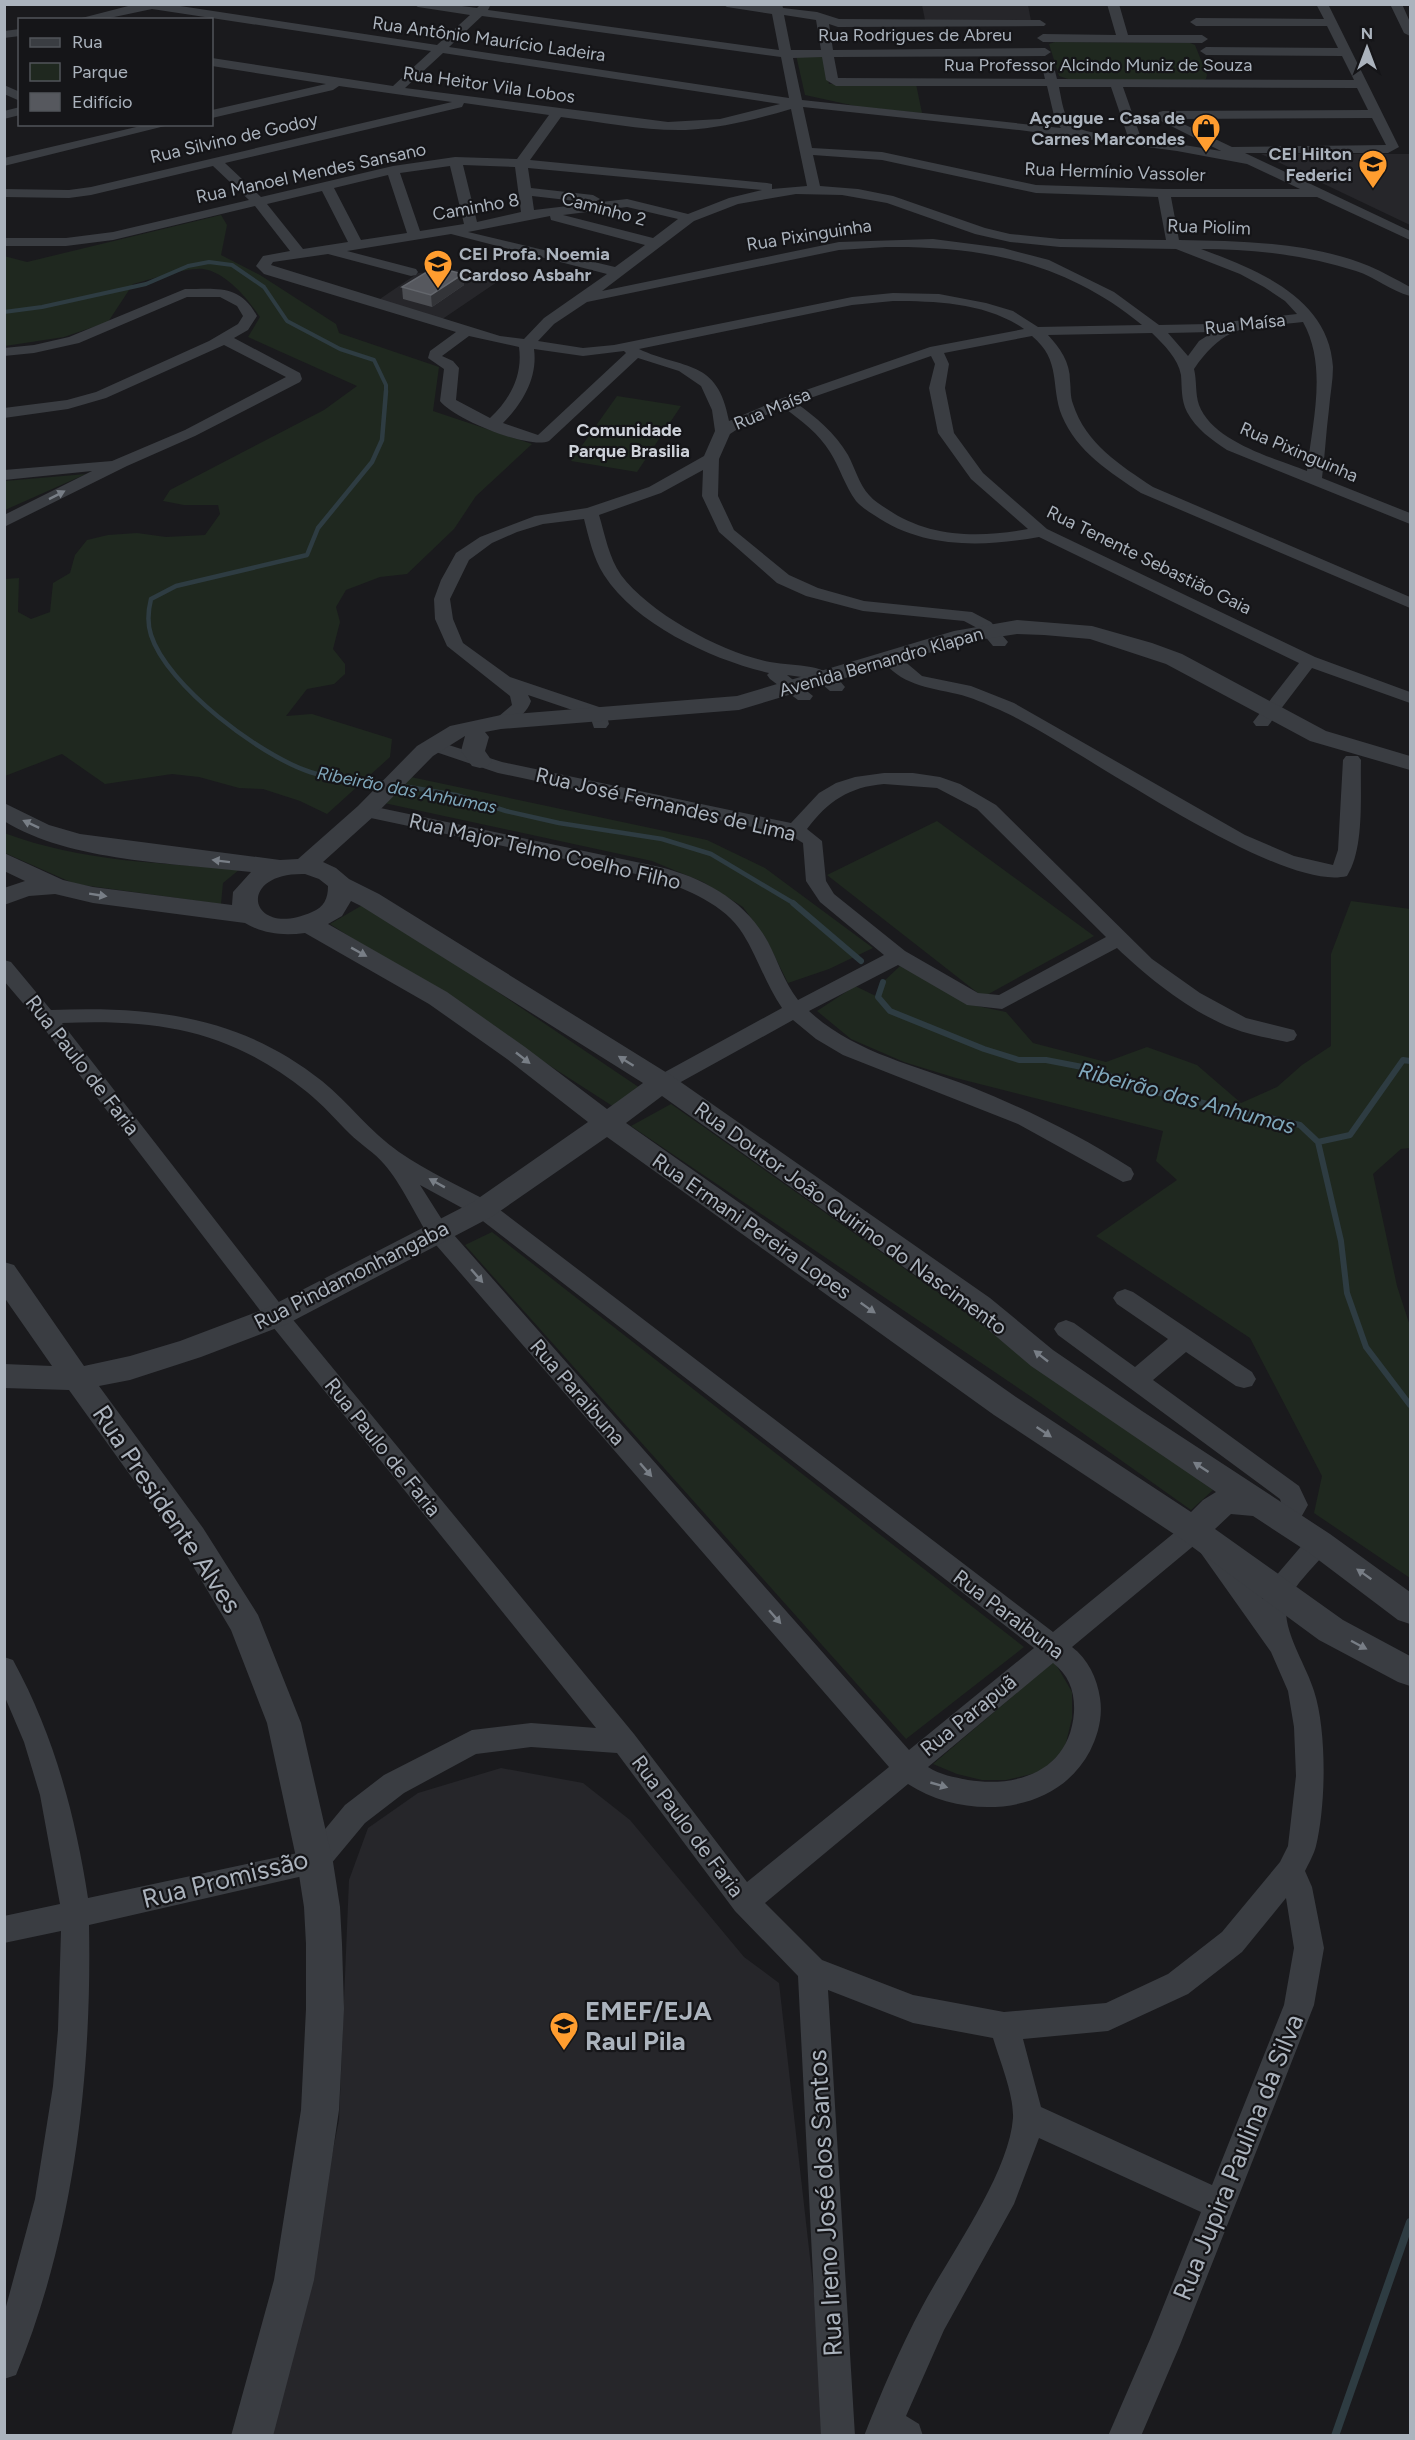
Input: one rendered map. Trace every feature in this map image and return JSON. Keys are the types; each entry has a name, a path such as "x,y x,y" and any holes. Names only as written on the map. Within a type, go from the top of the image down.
{"street":[{"name":"Rua Rodrigues de Abreu","path":"418,4 483,9 785,54 1046,52"},
{"path":"726,4 777,8 838,23 918,18 1039,19 1060,116 1068,128 1092,136"},
{"path":"1113,4 1123,39"},
{"path":"928,103 1092,136 1247,154 1392,148 1322,4"},
{"path":"1396,4 1410,33"},
{"name":"Rua Antônio Maurício Ladeira","path":"89,18 147,5 798,108"},
{"path":"526,346 549,321 689,218 706,210 768,193 810,190 806,150 777,8"},
{"path":"395,90 483,9"},
{"path":"822,18 828,53"},
{"path":"1332,23 1194,18 1212,67 1346,52"},
{"path":"1042,38 1202,39"},
{"name":"Rua Professor Alcindo Muniz de Souza","path":"828,53 833,82 928,103 1052,83 1149,83 1212,67 1362,84"},
{"name":"Rua Heitor Vila Lobos","path":"215,64 557,113 682,128 714,125 762,113 798,108"},
{"path":"213,114 344,83"},
{"path":"1116,83 1136,142"},
{"path":"1149,83 1158,109 1177,147"},
{"path":"4,89 18,95"},
{"name":"Rua Silvino de Godoy","path":"4,193 80,192 471,101"},
{"path":"798,108 928,103 1060,116"},
{"path":"1158,109 1232,116 1377,114"},
{"path":"1158,109 1197,135 1230,151 1247,154 1318,193 1410,236"},
{"path":"535,214 526,190 521,163 557,113"},
{"path":"1232,116 1247,154"},
{"path":"4,162 158,126"},
{"name":"Rua Hermínio Vassoler","path":"806,150 882,156 1036,189 1164,193 1318,193"},
{"path":"215,161 258,201 299,253"},
{"path":"455,161 471,227"},
{"name":"Rua Manoel Mendes Sansano","path":"4,242 66,242 113,236 393,170 455,161 521,163 810,190"},
{"path":"393,170 415,236"},
{"path":"326,185 356,245"},
{"path":"526,190 627,203"},
{"name":"Rua Piolim","path":"810,190 862,194 896,201 970,229 1021,240 1064,243 1242,245 1307,253 1358,266 1388,278 1410,292"},
{"path":"1164,193 1173,243 1262,280 1286,295 1309,317 1317,330 1325,366 1314,479"},
{"name":"Caminho 8","path":"468,330 269,271 263,266 268,259 299,253 471,227 535,214 627,203 689,218"},
{"name":"Caminho 2","path":"535,214 655,243"},
{"path":"957,246 970,229"},
{"path":"447,230 617,272"},
{"path":"1012,254 1021,240"},
{"name":"Rua Pixinguinha","path":"580,300 839,246 875,243 957,246 1028,257 1077,278 1120,301 1158,330 1188,367 1191,405 1203,423 1218,438 1233,447 1410,519"},
{"path":"329,249 364,261 411,272"},
{"path":"4,352 34,349 74,340 185,293 222,293 243,303 250,316 248,322 224,339 101,396 68,404 4,413"},
{"path":"632,350 544,438 539,440 471,416 453,407 448,401 452,369 448,363 434,356 441,348 468,330 526,346 583,352 632,350 873,298 923,297 960,302 1014,316 1036,331 1056,352 1062,369 1064,401 1077,432 1095,452 1147,490 1410,603"},
{"name":"Rua Maísa","path":"711,459 723,431 743,419 935,350 1036,331 1158,330 1233,326 1309,317"},
{"path":"1188,367 1204,344 1233,326"},
{"path":"4,522 121,463 190,433 295,379 295,376 224,339"},
{"path":"494,423 507,412 520,389 529,358 526,346"},
{"path":"632,350 698,374 712,390 720,405 723,431"},
{"name":"Rua Tenente Sebastião Gaia","path":"935,350 942,364 937,388 946,432 977,476 1041,532 1309,661 1410,698"},
{"path":"785,402 814,423 833,444 862,498 890,521 913,531 943,537 1015,537 1041,532"},
{"path":"501,722 515,712 522,701 518,693 468,656 451,638 444,619 442,598 462,557 486,540 511,529 541,519 590,513 655,489 711,459 710,496 727,532 783,579 812,592 863,606 966,616 981,621 995,636"},
{"path":"4,475 121,463"},
{"path":"590,513 604,559 616,580 634,599 693,639 732,657 831,682"},
{"name":"Avenida Bernandro Klapan","path":"438,748 477,737 521,730 739,703 800,692 895,662 962,636 995,636 1111,651 1164,670 1267,717 1318,736 1410,763"},
{"path":"1267,717 1309,661"},
{"path":"895,662 917,680 965,690 1008,707 1238,838 1275,856 1324,871 1340,872 1348,850 1352,760"},
{"path":"762,666 800,692"},
{"path":"504,681 599,719"},
{"name":"Avenida Bernandro Klapan","path":"1267,717 1305,744 1352,760 1410,768"},
{"name":"Avenida Bernandro Klapan","path":"304,866 365,812 408,767 438,748 458,731 501,722 599,719"},
{"path":"477,737 473,752 480,761"},
{"name":"Rua José Fernandes de Lima","path":"438,748 480,761 796,830 812,841 816,881 819,889 898,956 974,1000 1002,1002 1119,938"},
{"path":"796,830 831,792 852,783 896,779 940,783 969,794 989,808 1145,964 1193,999 1239,1023 1287,1035"},
{"path":"4,810 48,832 77,842 109,848 280,868"},
{"name":"Avenida Bernandro Klapan","path":"338,884 336,862 365,812"},
{"name":"Rua Major Telmo Coelho Filho","path":"365,812 660,873 693,885 721,901 745,921 761,945 784,995 796,1010 828,1037 862,1058 910,1072 1056,1132 1123,1174"},
{"path":"4,861 55,886 93,895 249,915"},
{"path":"304,866 330,874 338,884 340,900 328,915 308,924 281,927 257,921 249,915 244,906 243,897 247,888 266,872 304,866"},
{"name":"Rua Doutor João Quirino do Nascimento","path":"338,884 370,900 662,1083 980,1306 1051,1364 1256,1504 1286,1521 1382,1586 1410,1610"},
{"path":"4,897 25,889 55,886"},
{"name":"Rua Ermani Pereira Lopes","path":"308,924 438,998 516,1053 606,1122 1005,1406 1200,1536 1331,1630 1410,1672"},
{"path":"662,1083 737,1040 898,956"},
{"name":"Rua Paulo de Faria","path":"4,967 46,1017 277,1316 624,1742 745,1902 812,1970 913,2009 1004,2026 1108,2017 1178,1984 1232,1942 1290,1871 1302,1847 1310,1776 1308,1727 1301,1691 1282,1646 1200,1536"},
{"name":"Rua Paraibuna","path":"46,1017 98,1014 151,1016 207,1026 238,1037 279,1061 314,1087 391,1157 483,1209 1072,1662 1085,1684 1089,1711 1083,1741 1068,1762 1045,1783 1014,1794 958,1790 929,1782 906,1767 438,1232 391,1157"},
{"name":"Rua Pindamonhangaba","path":"4,1376 77,1379 140,1365 277,1316 483,1209 522,1184 662,1083"},
{"name":"Rua Presidente Alves","path":"4,1273 77,1379 192,1537 246,1625 284,1723 315,1862 322,1906 324,1944 325,2009 320,2110 294,2280 252,2436"},
{"path":"1125,1298 1244,1379"},
{"path":"1066,1329 1290,1493 1295,1505 1286,1521"},
{"path":"1137,1379 1186,1338"},
{"path":"1200,1536 1224,1502 1238,1498 1256,1504"},
{"name":"Rua Parapuã","path":"745,1902 1051,1648 1200,1536"},
{"path":"1282,1646 1274,1611 1277,1593 1319,1543"},
{"path":"4,1668 40,1752 64,1835 75,1914 74,2022 62,2140 25,2306 4,2363"},
{"name":"Rua Promissão","path":"4,1930 315,1862 355,1814 394,1784 472,1742 531,1735 624,1742"},
{"name":"Rua Jupira Paulina da Silva","path":"1124,2436 1164,2345 1299,2005 1309,1948 1298,1887 1290,1871"},
{"name":"Rua Ireno José dos Santos","path":"812,1970 838,2436"},
{"path":"891,2431 933,2319 1003,2193 1021,2147 1028,2117 1022,2085 1004,2026"},
{"path":"1028,2117 1220,2205"}],"shaded area":[{"path":"922,5 1028,5 1031,21 925,20"},
{"name":"CEI Hilton Federici","path":"1261,154 1410,154 1410,225"},
{"name":"CEI Profa. Noemia Cardoso Asbahr","path":"458,270 500,280 441,320 377,301 418,273"},
{"name":"EMEF/EJA Raul Pila","path":"501,1768 583,1783 630,1820 744,1957 779,1983 830,2435 271,2436 306,2285 339,2120 349,1880 368,1828 418,1793"}],"green space":[{"path":"1055,42 1190,43 1195,45 1207,75 1206,79 1201,81 1068,79 1059,76 1049,44"},
{"path":"823,54 829,84 916,84 922,113 860,107 805,95 796,55"},
{"path":"221,215 227,225 221,255 260,275 336,324 339,333 439,367 433,411 532,444 476,496 454,529 407,574 380,577 346,590 336,607 340,622 333,649 345,664 345,674 334,684 307,689 286,716 312,714 392,739 390,757 327,814 300,801 263,789 239,788 199,777 172,774 105,784 62,754 5,776 5,579 19,578 18,612 31,619 50,612 53,583 70,573 75,555 87,540 108,535 137,533 166,537 205,535 220,514 218,505 184,505 163,501 170,490 324,410 357,386 248,337 260,317 243,295 228,281 212,271 203,269 179,272 133,284 108,322 64,337 5,346 4,256 27,262"},
{"path":"617,396 681,406 637,472 571,461"},
{"path":"86,474 5,510 5,481"},
{"path":"406,776 707,840 765,868 873,948 829,969 788,983 765,937 743,907 703,882 652,861 384,803"},
{"path":"937,821 1094,936 983,997 827,875"},
{"path":"4,833 33,843 92,856 150,863 240,869 223,883 221,904 75,884 5,853"},
{"path":"1351,901 1410,909 1410,1148 1401,1149 1373,1174 1397,1286 1410,1326 1410,1578 1314,1513 1322,1476 1250,1338 1096,1236 1177,1180 1156,1161 1163,1131 956,1078 904,1062 851,1039 817,1011 855,986 878,997 883,982 900,966 977,1006 1006,1012 1033,1043 1106,1062 1147,1047 1197,1065 1241,1103 1277,1087 1302,1065 1331,1046 1331,954"},
{"path":"366,903 640,1088 614,1107 330,924"},
{"path":"671,1104 1213,1490 1191,1510 1039,1402 631,1126"},
{"path":"492,1232 1024,1647 906,1739 465,1245"},
{"path":"1054,1661 1072,1692 1072,1718 1064,1751 1040,1772 1006,1780 982,1780 957,1774 933,1764"}],"building":[{"path":"435,267 463,274 431,295 402,287"}],"waterway":[{"name":"Ribeirão das Anhumas","path":"4,312 42,307 146,284 188,266 209,262 232,265 264,287 287,321 340,349 374,360 386,385 386,391"},
{"name":"Ribeirão das Anhumas","path":"386,391 382,440 372,462 318,528 307,555 176,586 151,599 148,617 151,635 160,655 176,676 195,697 242,735 290,764 319,775 387,783"},
{"name":"Ribeirão das Anhumas","path":"397,785 456,795 506,811 559,823 662,839 711,854 795,904"},
{"name":"Ribeirão das Anhumas","path":"793,903 861,961"},
{"name":"Ribeirão das Anhumas","path":"883,982 878,997 890,1011 984,1049 1019,1060 1046,1060 1103,1071 1120,1084 1300,1125 1318,1142"},
{"name":"Ribeirão das Anhumas","path":"1318,1142 1350,1135 1403,1060 1410,1061"},
{"path":"1318,1142 1341,1241 1347,1293 1366,1347 1410,1405"},
{"path":"1335,2436 1410,2222"}],"place":[{"name":"Açougue - Casa de Carnes Marcondes","path":"1206,154"},
{"name":"CEI Hilton Federici","path":"1373,190"},
{"name":"CEI Profa. Noemia Cardoso Asbahr","path":"438,290"},
{"name":"EMEF/EJA Raul Pila","path":"564,2052"}],"district":[{"name":"Comunidade Parque Brasilia","path":"629,440"}]}
